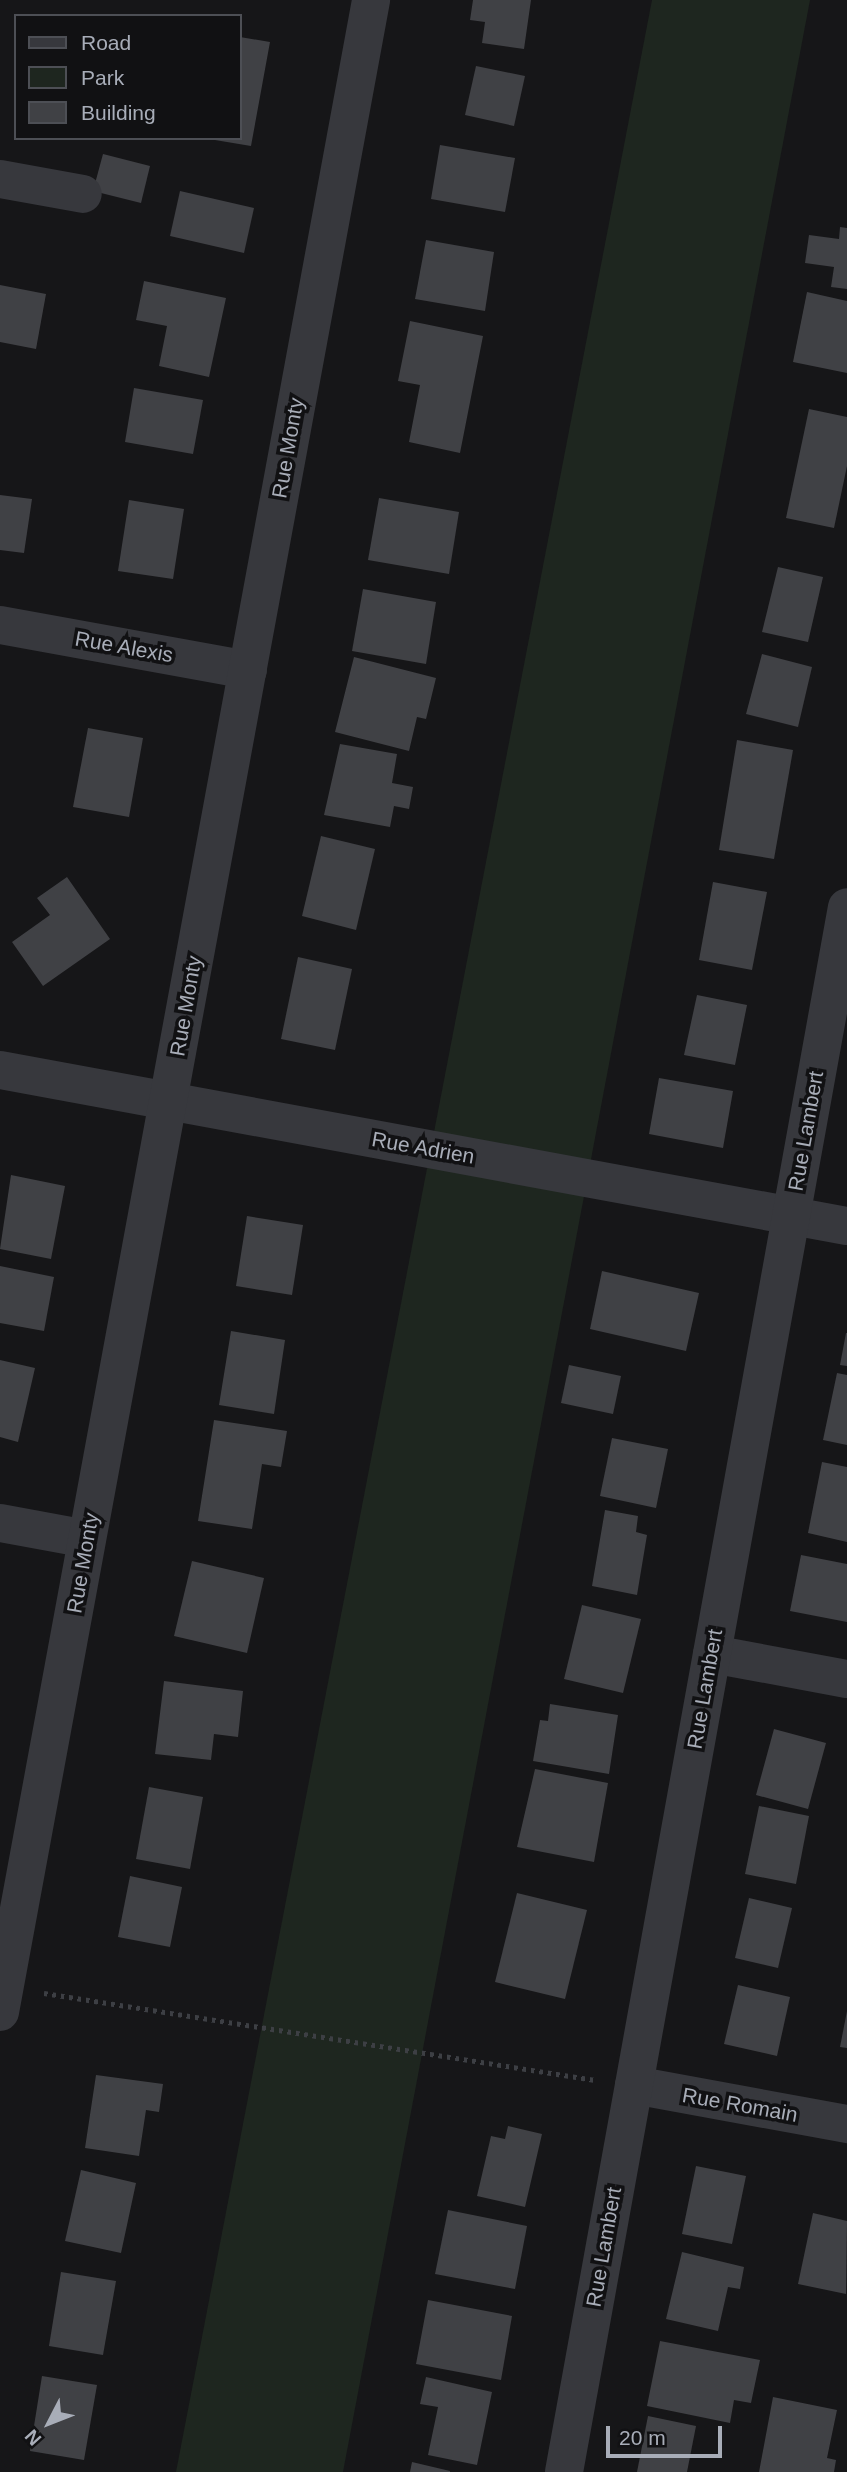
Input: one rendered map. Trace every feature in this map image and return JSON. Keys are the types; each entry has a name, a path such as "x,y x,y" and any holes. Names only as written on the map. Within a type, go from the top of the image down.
{"street":[{"name":"Rue Monty","path":"2,1994 371,0"},
{"path":"0,179 83,194"},
{"name":"Rue Alexis","path":"0,625 248,670"},
{"name":"Rue Lambert","path":"564,2472 847,907"},
{"name":"Rue Adrien","path":"0,1070 847,1226"},
{"path":"0,1523 87,1539"},
{"path":"712,1654 847,1679"},
{"name":"Rue Romain","path":"634,2085 847,2124"}],"path":[{"path":"2,1994 442,2060 634,2085"}],"green space":[{"path":"652,0 810,0 343,2472 176,2472"}],"building":[{"path":"473,0 531,0 524,49 482,43 485,22 470,20"},
{"path":"242,37 270,42 251,146 215,140 242,140"},
{"path":"476,66 525,76 514,126 465,115"},
{"path":"440,145 515,158 505,212 431,199"},
{"path":"103,154 150,166 141,203 93,191"},
{"path":"180,191 254,208 244,253 170,236"},
{"path":"840,227 847,228 847,289 831,287 834,267 805,263 809,235 839,239"},
{"path":"426,240 494,252 485,311 415,299"},
{"path":"144,281 226,298 209,377 159,366 167,326 136,320"},
{"path":"0,285 46,294 36,349 0,342"},
{"path":"807,292 847,301 847,373 793,362"},
{"path":"410,321 483,336 460,453 409,442 420,385 398,381"},
{"path":"134,388 203,400 193,454 125,442"},
{"path":"809,409 847,417 847,466 834,528 786,518"},
{"path":"0,495 32,499 24,553 0,550"},
{"path":"379,498 459,512 449,574 368,560"},
{"path":"129,500 184,509 173,579 118,571"},
{"path":"778,567 823,577 808,642 762,632"},
{"path":"363,589 436,602 426,664 352,651"},
{"path":"762,654 812,667 798,727 746,714"},
{"path":"354,657 436,678 426,719 417,717 409,751 335,732"},
{"path":"88,728 143,738 129,817 73,807"},
{"path":"737,740 793,750 774,859 719,850"},
{"path":"340,744 397,754 392,783 413,787 409,809 394,806 390,827 324,815"},
{"path":"321,836 375,849 356,930 302,916"},
{"path":"67,877 110,939 43,986 12,942 50,915 37,898"},
{"path":"713,882 767,892 752,970 699,960"},
{"path":"298,957 352,969 335,1050 281,1039"},
{"path":"697,995 747,1005 735,1065 684,1055"},
{"path":"659,1078 733,1091 723,1148 649,1134"},
{"path":"11,1175 65,1186 51,1259 0,1249"},
{"path":"247,1216 303,1225 292,1295 236,1286"},
{"path":"0,1266 54,1277 44,1331 0,1323"},
{"path":"602,1271 699,1293 686,1351 590,1329"},
{"path":"231,1331 285,1340 274,1414 219,1405"},
{"path":"847,1333 847,1366 840,1365"},
{"path":"0,1360 35,1368 18,1442 0,1437"},
{"path":"569,1365 621,1376 613,1414 561,1403"},
{"path":"837,1373 847,1375 847,1445 823,1440"},
{"path":"214,1420 287,1431 281,1467 262,1464 252,1529 198,1521"},
{"path":"612,1438 668,1449 656,1508 600,1496"},
{"path":"822,1462 847,1467 847,1542 808,1533"},
{"path":"605,1510 638,1516 636,1532 647,1535 637,1595 592,1586"},
{"path":"801,1555 847,1564 847,1622 790,1611"},
{"path":"192,1561 264,1578 247,1653 174,1636"},
{"path":"582,1605 641,1619 623,1693 564,1679"},
{"path":"164,1681 243,1691 238,1737 214,1734 211,1760 155,1754"},
{"path":"550,1704 618,1715 609,1774 533,1761 540,1720 548,1721"},
{"path":"774,1729 826,1743 808,1809 756,1795"},
{"path":"535,1769 608,1783 594,1862 517,1847"},
{"path":"149,1787 203,1797 190,1869 136,1859"},
{"path":"759,1806 809,1816 796,1884 745,1874"},
{"path":"130,1876 182,1887 170,1947 118,1937"},
{"path":"517,1893 587,1910 565,1999 495,1982"},
{"path":"749,1898 792,1908 778,1968 735,1958"},
{"path":"738,1985 790,1997 777,2056 724,2044"},
{"path":"847,2011 847,2048 840,2047"},
{"path":"96,2075 163,2084 159,2112 146,2110 139,2156 85,2148"},
{"path":"508,2126 542,2134 525,2207 477,2196 491,2136 505,2139"},
{"path":"696,2166 746,2176 732,2244 682,2234"},
{"path":"81,2170 136,2183 121,2253 65,2241"},
{"path":"448,2210 527,2226 515,2289 435,2274"},
{"path":"813,2213 847,2221 846,2294 798,2284"},
{"path":"682,2252 744,2267 740,2289 728,2287 718,2331 666,2319"},
{"path":"61,2272 116,2281 103,2355 49,2346"},
{"path":"428,2300 512,2316 501,2380 416,2364"},
{"path":"660,2341 760,2360 751,2403 734,2400 730,2423 647,2406"},
{"path":"42,2376 97,2385 84,2460 30,2451"},
{"path":"426,2377 492,2392 477,2465 428,2455 438,2407 420,2404"},
{"path":"773,2397 837,2410 827,2458 836,2460 834,2472 759,2472"},
{"path":"648,2416 696,2426 687,2472 637,2472"},
{"path":"412,2462 450,2471 450,2472 410,2472"}]}
